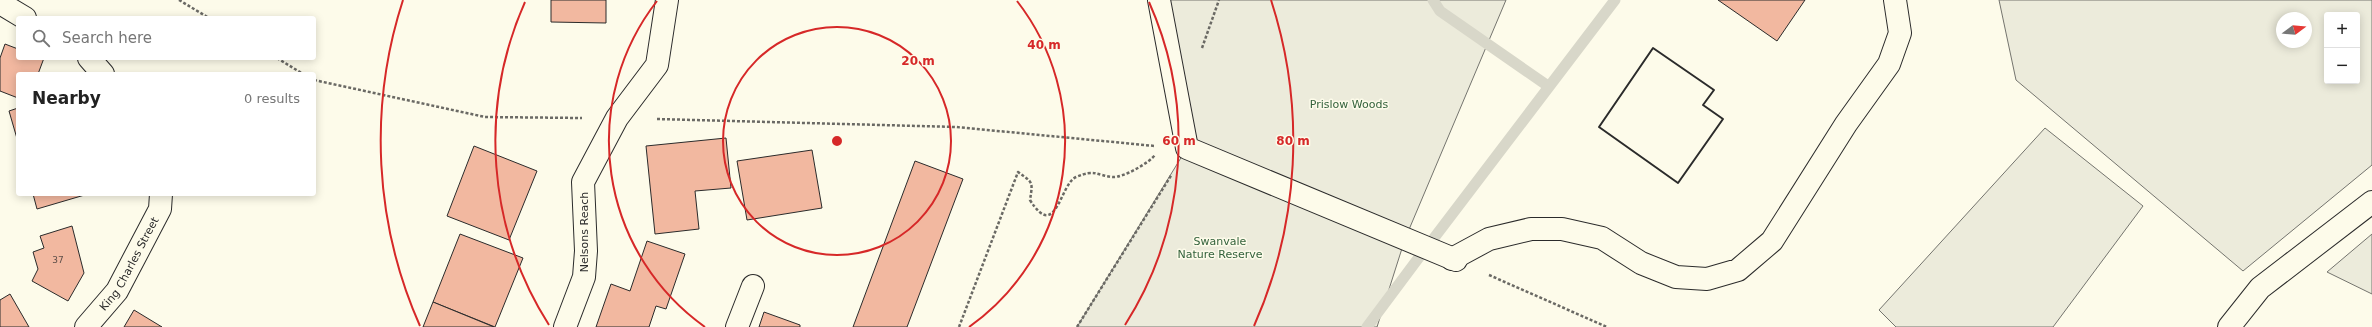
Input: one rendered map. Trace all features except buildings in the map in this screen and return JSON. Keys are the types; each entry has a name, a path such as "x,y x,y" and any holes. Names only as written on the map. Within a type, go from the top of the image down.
{"street":[{"name":"Nelsons Reach","path":"565,327 584,277 586,250 583,182 617,118 657,65 667,0"},
{"path":"1159,0 1187,148 1454,259 1489,239 1531,229 1562,229 1602,238 1641,263 1676,277 1707,279 1738,270 1772,241 1846,124 1889,64 1900,33 1895,0"},
{"path":"0,3 22,16"},
{"path":"91,60 101,72"},
{"name":"King Charles Street","path":"86,327 118,291 160,210 160,196"},
{"path":"2229,327 2260,288 2372,202"},
{"path":"737,327 753,286"}],"path":[{"path":"179,0 206,16"},
{"path":"279,60 300,72"},
{"path":"316,80 485,117 617,118 956,126 1187,148 1077,327"},
{"path":"959,327 1018,172 1027,177 1032,187 1030,200 1037,212 1044,214 1053,212 1060,205 1069,181 1094,171 1113,177 1130,172 1151,160 1162,146"},
{"path":"1454,259 1607,327"}],"green space":[{"path":"1158,0 1506,0 1405,239 1377,327 1077,327 1187,148"},
{"path":"1999,0 2372,0 2372,165 2243,271 2016,80"},
{"path":"2045,128 2143,206 2053,327 1896,327 1879,310"},
{"path":"2372,234 2372,294 2327,272"}],"waterway":[{"path":"1433,0 1440,11 1548,86"},
{"path":"1434,238 1615,0"},
{"path":"1367,327 1420,256"}],"wall":[{"path":"1653,48 1714,90 1703,105 1723,119 1678,183 1599,127 1653,48"}],"park label":[{"name":"Prislow Woods","path":"1349,104"},
{"name":"Swanvale Nature Reserve","path":"1220,247"}]}
